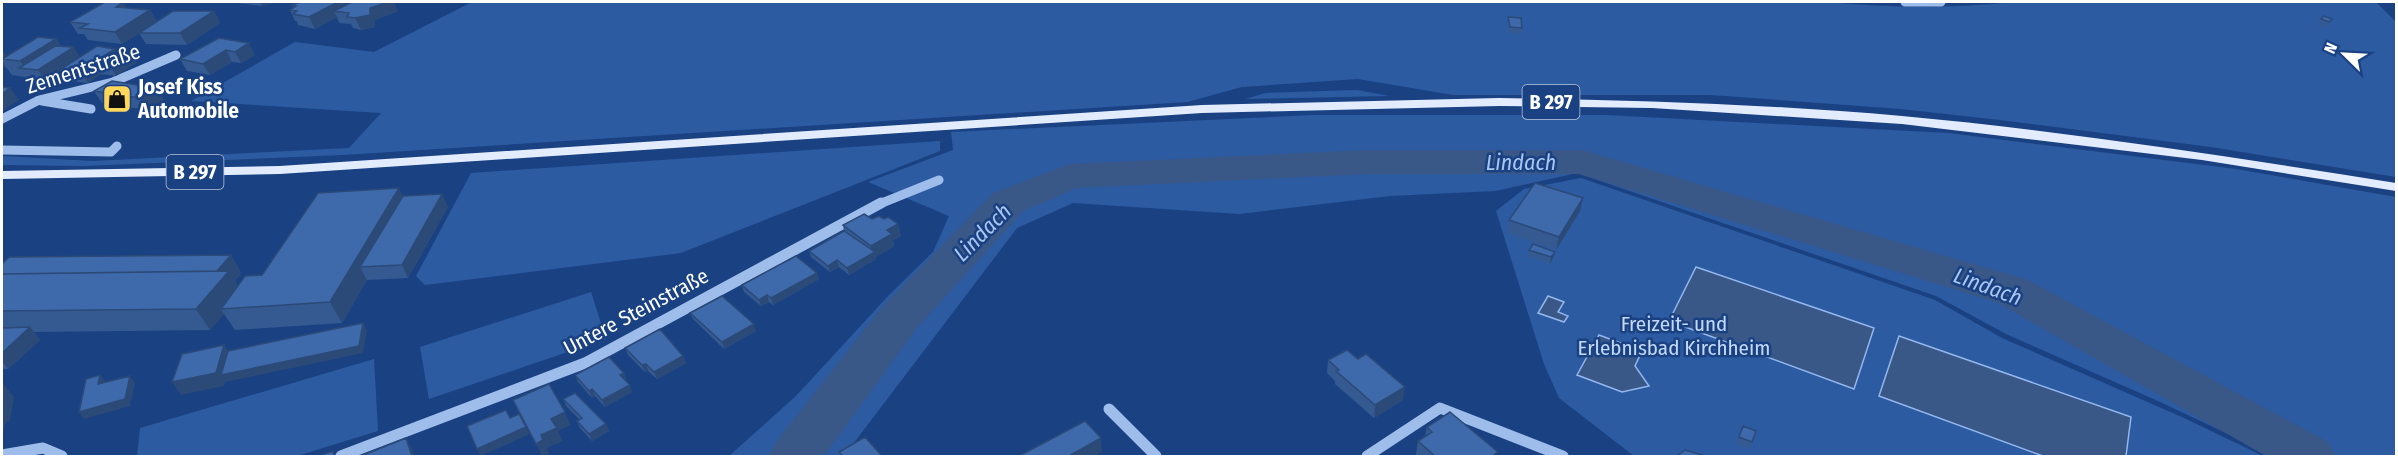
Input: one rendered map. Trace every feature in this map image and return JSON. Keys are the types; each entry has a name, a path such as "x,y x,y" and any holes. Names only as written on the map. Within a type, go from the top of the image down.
{"main road":[{"name":"B 297","path":"2,175 280,170 1202,109 1499,102 1664,104 1902,120 2202,156 2397,187"}],"street":[{"path":"1905,2 1941,2"},
{"name":"Zementstraße","path":"2,119 39,100 112,82 176,55"},
{"path":"39,100 91,109"},
{"path":"2,150 111,152 117,147"},
{"name":"Untere Steinstraße","path":"341,456 585,363 869,208 939,180"},
{"path":"1367,456 1440,408 1563,456"},
{"path":"1109,409 1156,456"},
{"path":"2,455 43,447 62,456"}],"green space":[{"path":"472,2 1827,2 1920,7 2012,2 2376,2 2396,22 2396,177 2211,147 1901,109 1711,95 1453,95 1358,79 1242,87 1187,102 342,155 83,166 2,165 2,156 92,161 349,148 381,113 191,101 295,42 374,52"},
{"path":"1357,90 1389,96 1245,99 1266,93"},
{"path":"1312,115 1606,115 1948,133 2236,169 2396,197 2396,456 2275,456 2006,334 1936,296 1577,173 1495,191 1390,196 1239,214 1073,203 1017,228 844,456 729,456 796,396 889,295 933,252 949,216 868,182 953,150 951,132"},
{"path":"940,141 940,151 681,253 425,285 416,276 471,173"},
{"name":"Freizeit- und Erlebnisbad Kirchheim","path":"1581,178 1935,300 2002,338 2184,418 2263,456 1634,456 1559,398 1544,364 1496,211 1524,189"},
{"path":"591,292 606,339 429,399 420,347"},
{"path":"374,359 378,431 297,456 137,456 140,428"}],"shaded area":[{"path":"1696,267 1874,328 1854,389 1669,321"},
{"path":"1548,296 1564,302 1558,312 1568,316 1564,322 1538,313"},
{"path":"1599,335 1642,351 1635,366 1649,386 1622,392 1577,375"},
{"path":"1899,336 2131,417 2126,456 2043,456 1879,396"}],"building":[{"path":"105,2 123,2 116,7 150,10 115,32 80,28 88,24 70,22"},
{"path":"300,2 338,2 309,17 293,14 297,11 290,10 296,6 292,5"},
{"path":"352,2 388,2 370,8 370,15 355,18 347,17 349,13 334,11"},
{"path":"173,11 214,11 180,33 139,33"},
{"path":"2324,16 2332,19 2329,22 2321,19"},
{"path":"1508,17 1521,18 1522,28 1510,27"},
{"path":"38,37 56,39 20,61 2,59"},
{"path":"219,38 249,43 235,52 226,50 203,64 180,59"},
{"path":"55,46 74,47 38,70 19,68"},
{"path":"97,46 115,49 80,71 61,69"},
{"path":"118,54 134,55 112,69 97,68"},
{"path":"112,81 156,88 140,98 94,91"},
{"path":"2,87 10,88 2,94"},
{"path":"1535,183 1583,198 1559,237 1509,220"},
{"path":"399,188 330,302 221,309 245,276 262,275 318,193"},
{"path":"442,194 402,265 360,267 403,196"},
{"path":"864,214 872,219 879,216 884,219 888,217 898,224 887,230 892,234 871,246 843,225"},
{"path":"844,231 875,252 847,268 837,260 828,266 809,251"},
{"path":"1533,244 1555,252 1551,257 1529,250"},
{"path":"231,255 217,271 2,274 2,264 9,257"},
{"path":"796,256 817,273 771,298 767,295 759,300 742,285"},
{"path":"229,271 196,309 2,311 2,274"},
{"path":"722,296 754,324 722,342 690,313"},
{"path":"363,323 359,346 221,375 228,351"},
{"path":"30,327 2,353 2,328"},
{"path":"660,329 683,356 654,372 646,364 642,365 625,348"},
{"path":"224,345 216,373 172,382 182,354"},
{"path":"1347,350 1358,359 1366,354 1405,387 1375,405 1336,371 1339,370 1328,360"},
{"path":"609,357 624,373 620,375 630,385 602,400 592,389 589,391 575,375"},
{"path":"100,375 98,384 130,376 125,399 79,412 86,379"},
{"path":"549,384 565,412 551,419 557,428 541,435 543,440 536,444 513,400"},
{"path":"575,393 606,424 589,434 577,421 582,418 563,399"},
{"path":"506,410 510,418 519,414 526,427 477,449 467,426"},
{"path":"1450,412 1498,452 1492,456 1435,456 1418,441 1432,432 1427,427"},
{"path":"1085,421 1101,438 1069,456 1019,456"},
{"path":"1743,426 1756,431 1752,442 1739,437"},
{"path":"865,437 882,456 843,456 839,452"},
{"path":"406,438 412,456 361,456"},
{"path":"1685,450 1706,456 1677,456"},
{"path":"333,451 334,456 319,456"}],"waterway":[{"name":"Lindach","path":"795,456 899,318 1008,202 1070,176 1368,162 1582,162 2012,291 2309,456"}],"place":[{"name":"Josef Kiss Automobile","path":"117,99"}]}
